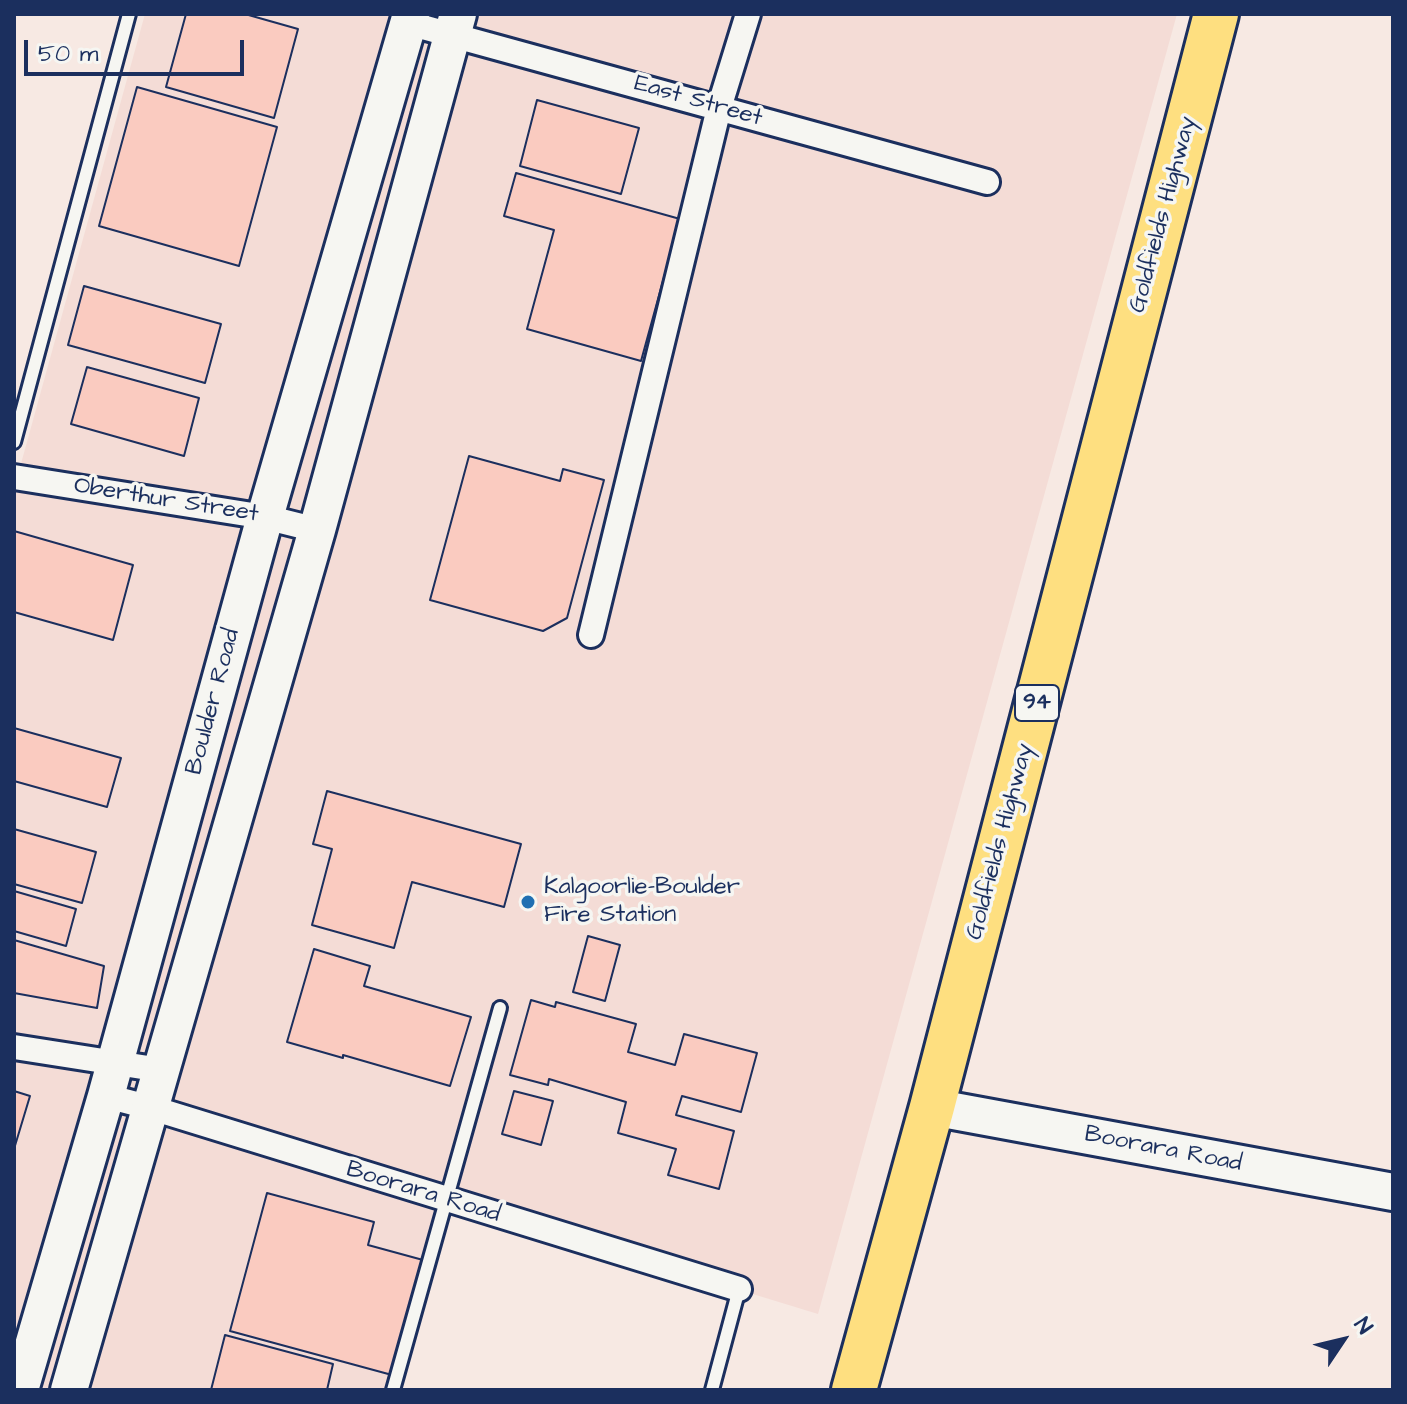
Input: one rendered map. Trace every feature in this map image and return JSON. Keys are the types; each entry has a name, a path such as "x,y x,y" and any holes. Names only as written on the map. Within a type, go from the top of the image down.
{"highway":[{"name":"Goldfields Highway","path":"854,1390 932,1107 1216,14"}],"main road":[{"name":"Boulder Road","path":"20,1390 111,1079 265,517 410,18"},
{"name":"Boulder Road","path":"69,1390 317,530 456,24"},
{"name":"Boorara Road","path":"932,1107 1393,1192"}],"street":[{"path":"591,635 719,108 748,14"},
{"name":"East Street","path":"410,18 456,24 719,108 987,182"},
{"name":"Oberthur Street","path":"14,477 265,517 317,530"},
{"path":"14,1047 111,1079 161,1070"},
{"name":"Boorara Road","path":"111,1079 152,1108 739,1289"}],"lane":[{"path":"14,442 129,14"},
{"path":"393,1390 500,1008"},
{"path":"712,1390 739,1289"}],"shaded area":[{"path":"145,14 1177,14 818,1314 446,1200 393,1390 14,1390 14,489"}],"building":[{"path":"186,14 245,14 298,29 274,118 166,87"},
{"path":"137,87 277,127 239,266 99,226"},
{"path":"537,100 639,128 621,194 520,166"},
{"path":"516,173 680,219 641,361 527,329 554,230 504,216"},
{"path":"84,286 221,324 205,383 68,345"},
{"path":"87,367 199,398 184,456 71,424"},
{"path":"469,456 560,481 563,469 604,480 567,618 543,631 430,600"},
{"path":"14,531 133,565 113,640 14,612"},
{"path":"14,728 121,758 107,807 14,781"},
{"path":"327,791 521,844 504,907 412,882 394,948 312,925 332,849 313,844"},
{"path":"14,829 96,852 82,903 14,884"},
{"path":"14,891 76,909 66,946 14,931"},
{"path":"588,936 620,945 605,1001 573,992"},
{"path":"14,940 104,966 97,1008 14,993"},
{"path":"314,949 370,966 364,986 471,1017 450,1086 287,1042"},
{"path":"531,1000 555,1007 556,1002 636,1024 628,1052 675,1065 684,1034 757,1053 741,1112 682,1096 676,1115 734,1131 719,1189 668,1175 676,1149 618,1133 626,1102 549,1079 548,1085 510,1075"},
{"path":"14,1091 30,1096 14,1149"},
{"path":"514,1091 553,1101 541,1145 502,1134"},
{"path":"267,1193 374,1222 368,1245 423,1260 392,1375 230,1331"},
{"path":"225,1335 333,1364 327,1390 211,1390"}],"place":[{"name":"Kalgoorlie-Boulder Fire Station","path":"528,902"}]}
